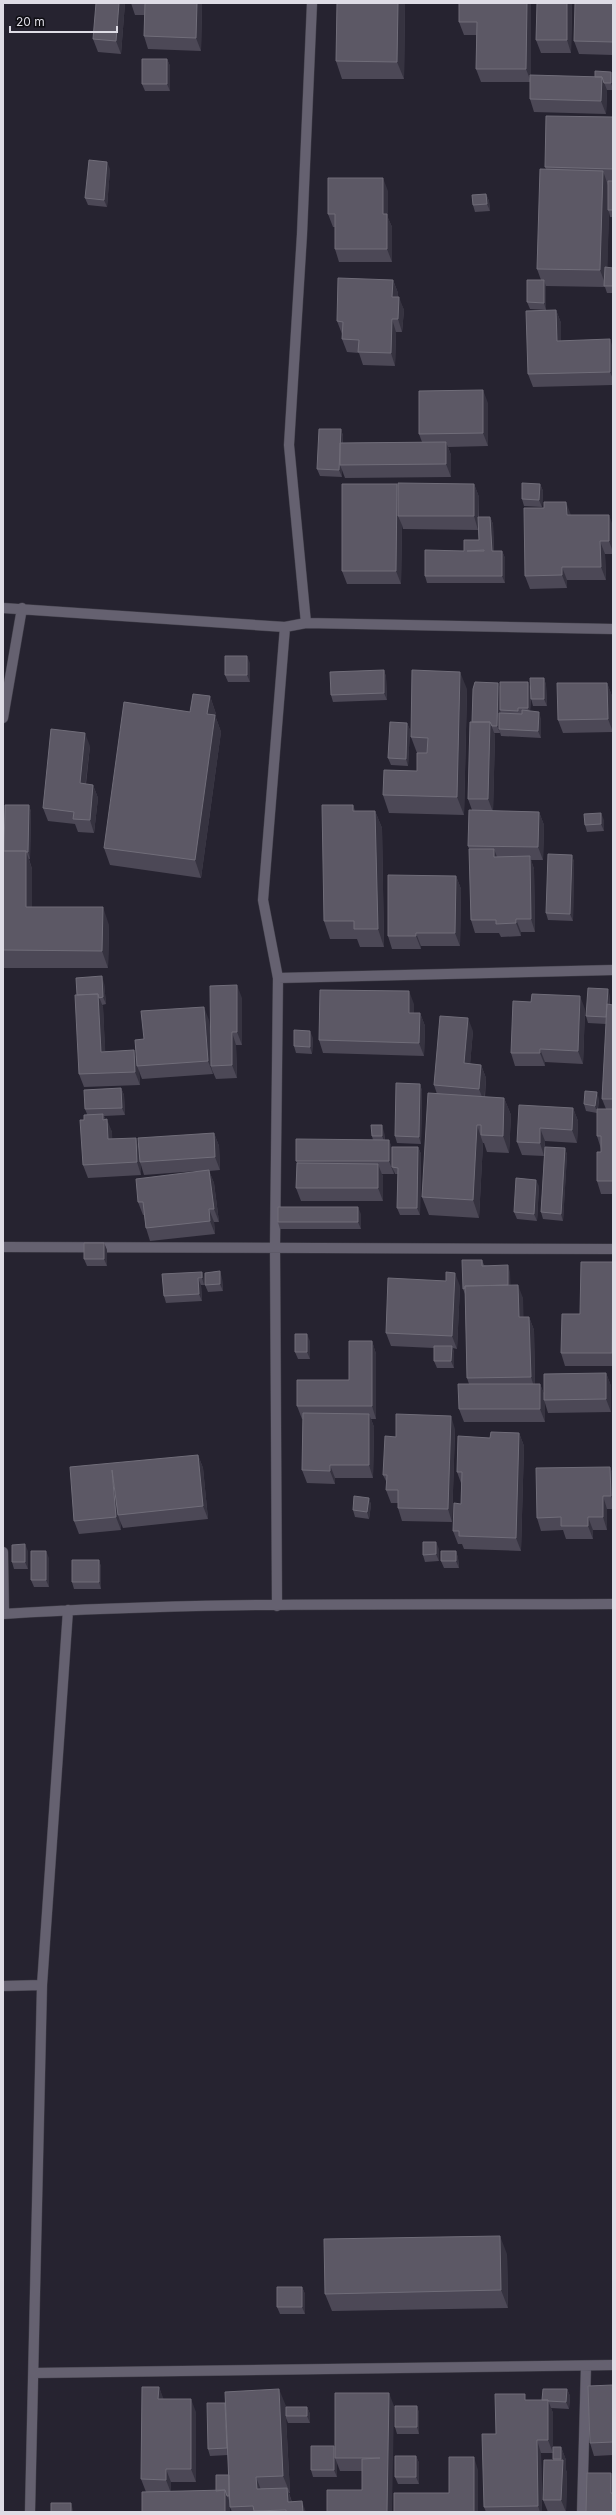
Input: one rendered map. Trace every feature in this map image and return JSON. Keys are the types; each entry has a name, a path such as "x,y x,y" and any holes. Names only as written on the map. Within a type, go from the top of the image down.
{"street":[{"path":"306,623 289,445 302,234 312,3"},
{"path":"3,608 22,608 285,627 306,623 613,629"},
{"path":"3,718 22,608"},
{"path":"277,1606 275,1246 278,978 263,900 285,627"},
{"path":"278,978 613,970"},
{"path":"3,1247 275,1246 613,1249"},
{"path":"3,1552 3,1614 68,1610 277,1606 613,1604"},
{"path":"30,2512 42,1985 68,1610"},
{"path":"3,1986 42,1985"},
{"path":"582,2512 586,2366"},
{"path":"34,2373 613,2366"}],"building":[{"path":"96,3 119,3 116,41 93,39"},
{"path":"145,3 197,3 196,38 144,36"},
{"path":"337,3 398,3 397,62 336,61"},
{"path":"459,3 527,3 526,69 476,69 477,22 459,22"},
{"path":"537,3 567,3 567,40 536,40"},
{"path":"575,3 613,3 613,42 574,41"},
{"path":"142,59 167,59 167,84 142,84"},
{"path":"595,71 611,72 611,83 604,83 602,77 595,77"},
{"path":"530,75 602,77 601,101 530,99"},
{"path":"546,116 613,117 613,169 545,167"},
{"path":"89,160 107,162 104,200 85,198"},
{"path":"540,169 603,171 600,270 537,269"},
{"path":"328,178 383,178 383,214 387,214 387,249 335,249 335,214 328,214"},
{"path":"608,181 613,181 613,210 608,210"},
{"path":"486,194 487,204 473,205 472,195"},
{"path":"605,267 613,268 613,286 604,286"},
{"path":"338,278 393,280 392,297 399,297 398,319 392,319 391,353 358,352 359,340 342,339 343,322 337,321"},
{"path":"527,280 544,280 544,303 527,302"},
{"path":"556,310 557,341 610,339 610,372 528,374 526,311"},
{"path":"483,390 483,433 419,434 419,391"},
{"path":"319,429 341,429 339,470 317,469"},
{"path":"446,442 446,464 340,465 340,443"},
{"path":"398,483 474,484 474,516 398,516"},
{"path":"522,483 540,484 539,500 522,499"},
{"path":"342,484 397,484 396,571 342,571"},
{"path":"544,502 566,502 567,515 609,515 609,541 600,541 601,567 562,567 562,575 525,576 524,508 544,508"},
{"path":"478,517 490,517 492,551 502,551 502,576 425,576 425,550 464,551 464,540 479,540"},
{"path":"225,656 247,656 247,675 225,675"},
{"path":"384,670 384,693 331,695 330,672"},
{"path":"412,670 460,672 457,797 383,795 384,770 417,771 417,753 427,753 428,738 411,737"},
{"path":"530,678 544,678 544,699 531,699"},
{"path":"475,682 498,683 497,726 492,726 490,722 472,722 473,689"},
{"path":"500,682 528,682 528,708 518,708 518,711 500,710"},
{"path":"557,683 607,683 608,719 558,720"},
{"path":"193,694 210,696 207,714 215,715 195,860 104,848 124,702 190,712"},
{"path":"522,710 539,712 538,731 499,729 499,713 522,714"},
{"path":"390,722 407,723 406,759 388,758"},
{"path":"470,722 490,722 488,799 468,799"},
{"path":"51,729 85,733 80,783 93,785 90,820 73,819 74,812 43,808"},
{"path":"5,805 29,805 28,852 4,851"},
{"path":"322,805 353,805 353,811 375,811 378,929 354,929 354,921 324,921"},
{"path":"469,810 539,812 538,847 468,846"},
{"path":"601,813 601,824 585,825 584,814"},
{"path":"469,849 494,849 494,857 530,856 531,919 516,919 516,923 496,924 496,920 471,920"},
{"path":"3,851 26,851 26,907 103,907 102,951 3,950"},
{"path":"548,854 572,855 570,914 546,913"},
{"path":"388,875 456,876 455,933 416,933 416,936 388,936"},
{"path":"102,976 103,997 99,998 98,994 77,995 76,978"},
{"path":"237,985 237,1032 232,1032 232,1065 211,1066 210,986"},
{"path":"588,988 608,989 606,1017 586,1016"},
{"path":"320,990 409,991 409,1013 420,1013 419,1043 319,1040"},
{"path":"98,994 101,1052 134,1050 135,1072 79,1074 75,995"},
{"path":"532,994 580,996 578,1051 540,1049 540,1053 511,1053 513,1001 531,1002"},
{"path":"607,1004 613,1005 613,1099 602,1099"},
{"path":"204,1007 208,1061 137,1066 135,1040 144,1039 141,1011"},
{"path":"440,1016 468,1018 464,1063 481,1065 479,1089 434,1085"},
{"path":"294,1030 310,1031 310,1047 294,1046"},
{"path":"396,1083 420,1084 419,1137 395,1136"},
{"path":"121,1088 122,1108 85,1109 84,1090"},
{"path":"585,1091 597,1092 595,1106 584,1104"},
{"path":"428,1093 504,1098 503,1136 481,1135 481,1125 477,1125 473,1200 422,1197"},
{"path":"519,1105 573,1108 572,1130 540,1128 540,1143 517,1142"},
{"path":"597,1109 613,1109 613,1181 597,1181 597,1152 601,1152 601,1136 597,1136"},
{"path":"103,1114 103,1120 107,1119 108,1139 136,1138 137,1162 83,1165 80,1120 84,1120 84,1115"},
{"path":"371,1125 382,1125 382,1136 372,1136"},
{"path":"214,1133 215,1157 140,1162 138,1138"},
{"path":"296,1139 389,1140 389,1161 296,1161"},
{"path":"392,1147 418,1147 417,1208 397,1208 398,1168 392,1167"},
{"path":"545,1147 565,1148 561,1214 541,1212"},
{"path":"297,1163 378,1164 378,1188 296,1188"},
{"path":"209,1170 214,1209 209,1209 210,1221 146,1228 143,1202 138,1202 136,1179"},
{"path":"516,1178 536,1180 534,1214 514,1212"},
{"path":"278,1207 358,1207 358,1222 278,1222"},
{"path":"84,1243 104,1243 104,1259 84,1259"},
{"path":"462,1260 482,1260 482,1266 508,1265 508,1285 465,1286 463,1289"},
{"path":"581,1262 613,1262 612,1353 561,1353 562,1314 580,1314"},
{"path":"220,1271 220,1284 205,1285 205,1273"},
{"path":"202,1272 202,1278 198,1278 199,1294 164,1296 162,1274"},
{"path":"446,1272 455,1273 452,1336 386,1333 388,1278 446,1281"},
{"path":"518,1285 519,1317 529,1317 531,1377 467,1378 465,1286"},
{"path":"295,1334 307,1334 307,1352 295,1352"},
{"path":"349,1341 372,1341 372,1406 297,1406 297,1380 349,1380"},
{"path":"434,1346 452,1346 451,1361 434,1361"},
{"path":"606,1373 606,1399 544,1400 544,1374"},
{"path":"458,1384 540,1384 540,1409 459,1409"},
{"path":"303,1413 369,1414 369,1465 330,1465 330,1471 302,1470"},
{"path":"396,1414 451,1416 448,1509 398,1508 398,1490 386,1490 387,1475 383,1475 385,1436 396,1437"},
{"path":"491,1432 519,1433 516,1538 459,1536 459,1531 453,1531 454,1503 461,1504 462,1472 457,1472 458,1436 490,1438"},
{"path":"198,1455 203,1506 118,1515 112,1470 116,1517 74,1521 70,1467"},
{"path":"610,1467 611,1496 603,1496 603,1517 588,1517 588,1526 561,1526 561,1517 537,1518 536,1468"},
{"path":"354,1496 369,1498 367,1512 353,1510"},
{"path":"423,1542 436,1542 436,1554 423,1555"},
{"path":"25,1544 25,1562 12,1562 12,1545"},
{"path":"31,1551 46,1551 46,1580 31,1580"},
{"path":"441,1551 456,1551 456,1561 441,1561"},
{"path":"72,1560 99,1560 99,1582 72,1582"},
{"path":"500,2236 501,2290 325,2294 324,2239"},
{"path":"277,2287 302,2287 302,2307 277,2307"},
{"path":"613,2385 613,2442 590,2443 588,2386"},
{"path":"142,2387 159,2387 158,2399 191,2399 191,2469 166,2469 166,2480 141,2479"},
{"path":"279,2389 283,2476 256,2477 257,2489 287,2488 288,2502 302,2501 303,2512 286,2512 286,2510 254,2511 253,2506 230,2507 225,2392"},
{"path":"543,2389 567,2389 566,2402 542,2400"},
{"path":"335,2393 389,2393 387,2512 327,2512 327,2490 362,2490 362,2459 380,2458 335,2458"},
{"path":"495,2394 525,2394 525,2400 548,2400 548,2440 537,2440 538,2506 484,2507 482,2434 496,2434"},
{"path":"207,2403 225,2403 227,2448 208,2449"},
{"path":"395,2406 417,2406 417,2427 395,2427"},
{"path":"286,2407 307,2407 307,2416 286,2416"},
{"path":"311,2446 334,2446 334,2470 311,2470"},
{"path":"553,2447 561,2447 561,2459 553,2459"},
{"path":"395,2456 416,2456 416,2477 395,2477"},
{"path":"449,2457 474,2457 474,2512 394,2512 394,2493 449,2493"},
{"path":"544,2460 563,2460 561,2500 543,2500"},
{"path":"587,2473 611,2473 613,2512 586,2512"},
{"path":"216,2475 229,2475 229,2496 227,2496 225,2490 216,2491"},
{"path":"225,2490 225,2512 142,2512 142,2492"},
{"path":"51,2503 71,2503 71,2512 51,2512"}]}
